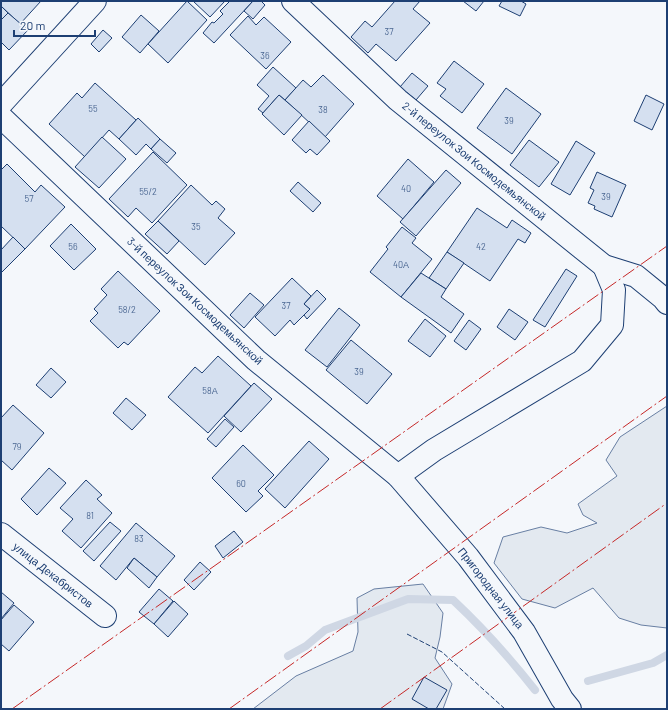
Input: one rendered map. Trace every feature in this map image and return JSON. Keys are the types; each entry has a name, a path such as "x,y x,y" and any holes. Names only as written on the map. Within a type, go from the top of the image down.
{"street":[{"path":"1,104 95,1"},
{"name":"2-й переулок Зои Космодемьянской","path":"293,1 398,100 604,266 636,276 667,303"},
{"name":"3-й переулок Зои Космодемьянской","path":"1,117 256,360 398,476"},
{"path":"398,476 434,450 582,361 612,325 614,290 604,266"},
{"name":"Пригородная улица","path":"398,476 468,557 524,632 562,699 570,709"},
{"name":"улица Декабристов","path":"1,534 105,616"}],"shaded area":[{"path":"667,406 667,628 641,625 619,618 593,588 555,608 522,599 494,563 503,537 541,527 567,533 597,523 583,515 578,504 617,476 606,460 620,437"},
{"path":"423,584 443,613 440,637 435,658 452,684 443,709 253,709 296,676 353,651 358,632 357,598 374,589"}],"building":[{"path":"1,1 41,1 20,24 1,6"},
{"path":"187,1 207,20 168,63 148,44"},
{"path":"193,1 225,1 210,17"},
{"path":"230,1 253,1 214,43 203,33 212,22 214,23 223,14 220,11"},
{"path":"253,1 261,1 265,5 253,19 244,11"},
{"path":"395,1 420,1 413,9 430,23 396,61 376,44 368,53 351,37 365,21 372,27"},
{"path":"463,1 484,1 476,11"},
{"path":"502,1 521,1 526,4 520,16 499,6"},
{"path":"1,6 8,13 1,20"},
{"path":"8,13 28,30 9,50 1,42 1,20"},
{"path":"141,15 159,31 140,53 122,37"},
{"path":"248,16 256,25 264,17 291,42 266,69 230,35"},
{"path":"103,30 112,38 99,52 91,44"},
{"path":"454,61 484,84 462,113 440,96 446,89 437,83"},
{"path":"273,67 296,88 285,100 279,95 263,113 258,109 269,96 257,85"},
{"path":"412,73 428,86 416,100 400,87"},
{"path":"323,75 354,104 325,137 285,100 303,80 311,87"},
{"path":"95,83 136,120 119,139 109,130 85,157 49,124 77,93 82,98"},
{"path":"506,88 541,114 512,154 477,128"},
{"path":"279,95 302,115 284,135 262,114"},
{"path":"646,95 664,104 652,130 634,121"},
{"path":"138,118 160,139 151,149 146,144 136,155 119,139"},
{"path":"309,121 330,141 317,155 310,149 306,153 292,140"},
{"path":"102,137 126,159 99,188 75,167"},
{"path":"160,139 176,153 167,163 151,149"},
{"path":"529,140 559,162 539,187 510,165"},
{"path":"576,141 595,153 570,195 551,184"},
{"path":"153,152 187,185 152,223 136,208 128,217 109,199"},
{"path":"408,159 434,182 403,219 377,196"},
{"path":"7,164 35,192 41,185 65,207 25,249 1,226 1,170"},
{"path":"446,170 461,183 416,236 400,222"},
{"path":"597,172 626,185 612,217 594,209 595,206 588,203 594,190 590,188"},
{"path":"298,182 321,203 313,212 290,191"},
{"path":"191,185 212,205 216,201 225,209 218,218 235,233 205,265 158,221"},
{"path":"477,208 507,228 512,220 531,233 525,243 518,239 490,281 447,252"},
{"path":"158,221 179,241 167,254 145,234"},
{"path":"71,224 96,249 74,270 50,246"},
{"path":"402,227 416,238 412,243 432,259 401,297 370,272 388,249 386,247"},
{"path":"13,237 25,249 1,273 1,250"},
{"path":"447,252 464,263 446,289 429,278"},
{"path":"566,269 577,276 545,327 533,320"},
{"path":"118,271 160,311 128,345 124,342 118,348 90,321 98,313 94,309 107,295 101,289"},
{"path":"421,273 446,289 441,297 464,314 451,333 401,297"},
{"path":"292,278 311,296 304,304 310,309 294,325 290,320 275,336 255,317"},
{"path":"317,290 326,299 307,319 304,315 310,309 304,304"},
{"path":"250,293 264,305 244,328 230,315"},
{"path":"339,308 360,325 327,367 305,350"},
{"path":"509,309 528,322 515,340 497,327"},
{"path":"425,319 446,336 430,357 408,341"},
{"path":"469,320 481,329 466,350 454,341"},
{"path":"351,340 392,374 367,404 326,370"},
{"path":"218,356 251,386 208,433 168,397 195,367 202,373"},
{"path":"51,368 66,382 51,398 36,385"},
{"path":"254,383 272,399 241,432 224,416"},
{"path":"126,398 146,415 132,430 113,413"},
{"path":"13,405 44,433 12,470 1,460 1,418"},
{"path":"225,419 234,427 216,447 207,439"},
{"path":"309,441 329,459 285,508 265,489"},
{"path":"243,445 274,475 258,491 263,496 246,512 212,478"},
{"path":"49,468 66,483 37,515 21,499"},
{"path":"86,480 102,495 97,499 112,513 81,548 62,531 73,519 60,508"},
{"path":"110,522 121,531 94,561 83,551"},
{"path":"136,523 175,556 157,577 134,558 116,580 100,566"},
{"path":"234,531 243,542 223,558 215,546"},
{"path":"134,558 157,577 149,588 127,568"},
{"path":"200,562 211,572 194,590 184,580"},
{"path":"159,589 173,601 154,624 139,612"},
{"path":"1,592 14,603 1,619"},
{"path":"174,601 188,614 168,637 154,624"},
{"path":"14,605 34,622 9,651 1,644 1,620"},
{"path":"424,677 447,690 436,709 429,709 412,699"}],"waterway":[{"path":"288,656 306,646 325,630 408,599 453,600 496,644 535,690"},
{"path":"588,681 653,663 667,655"}],"fence":[{"path":"407,634 442,652 505,709"}],"power":[{"path":"12,709 667,246"},
{"path":"229,709 667,396"},
{"path":"380,709 667,503"}]}
